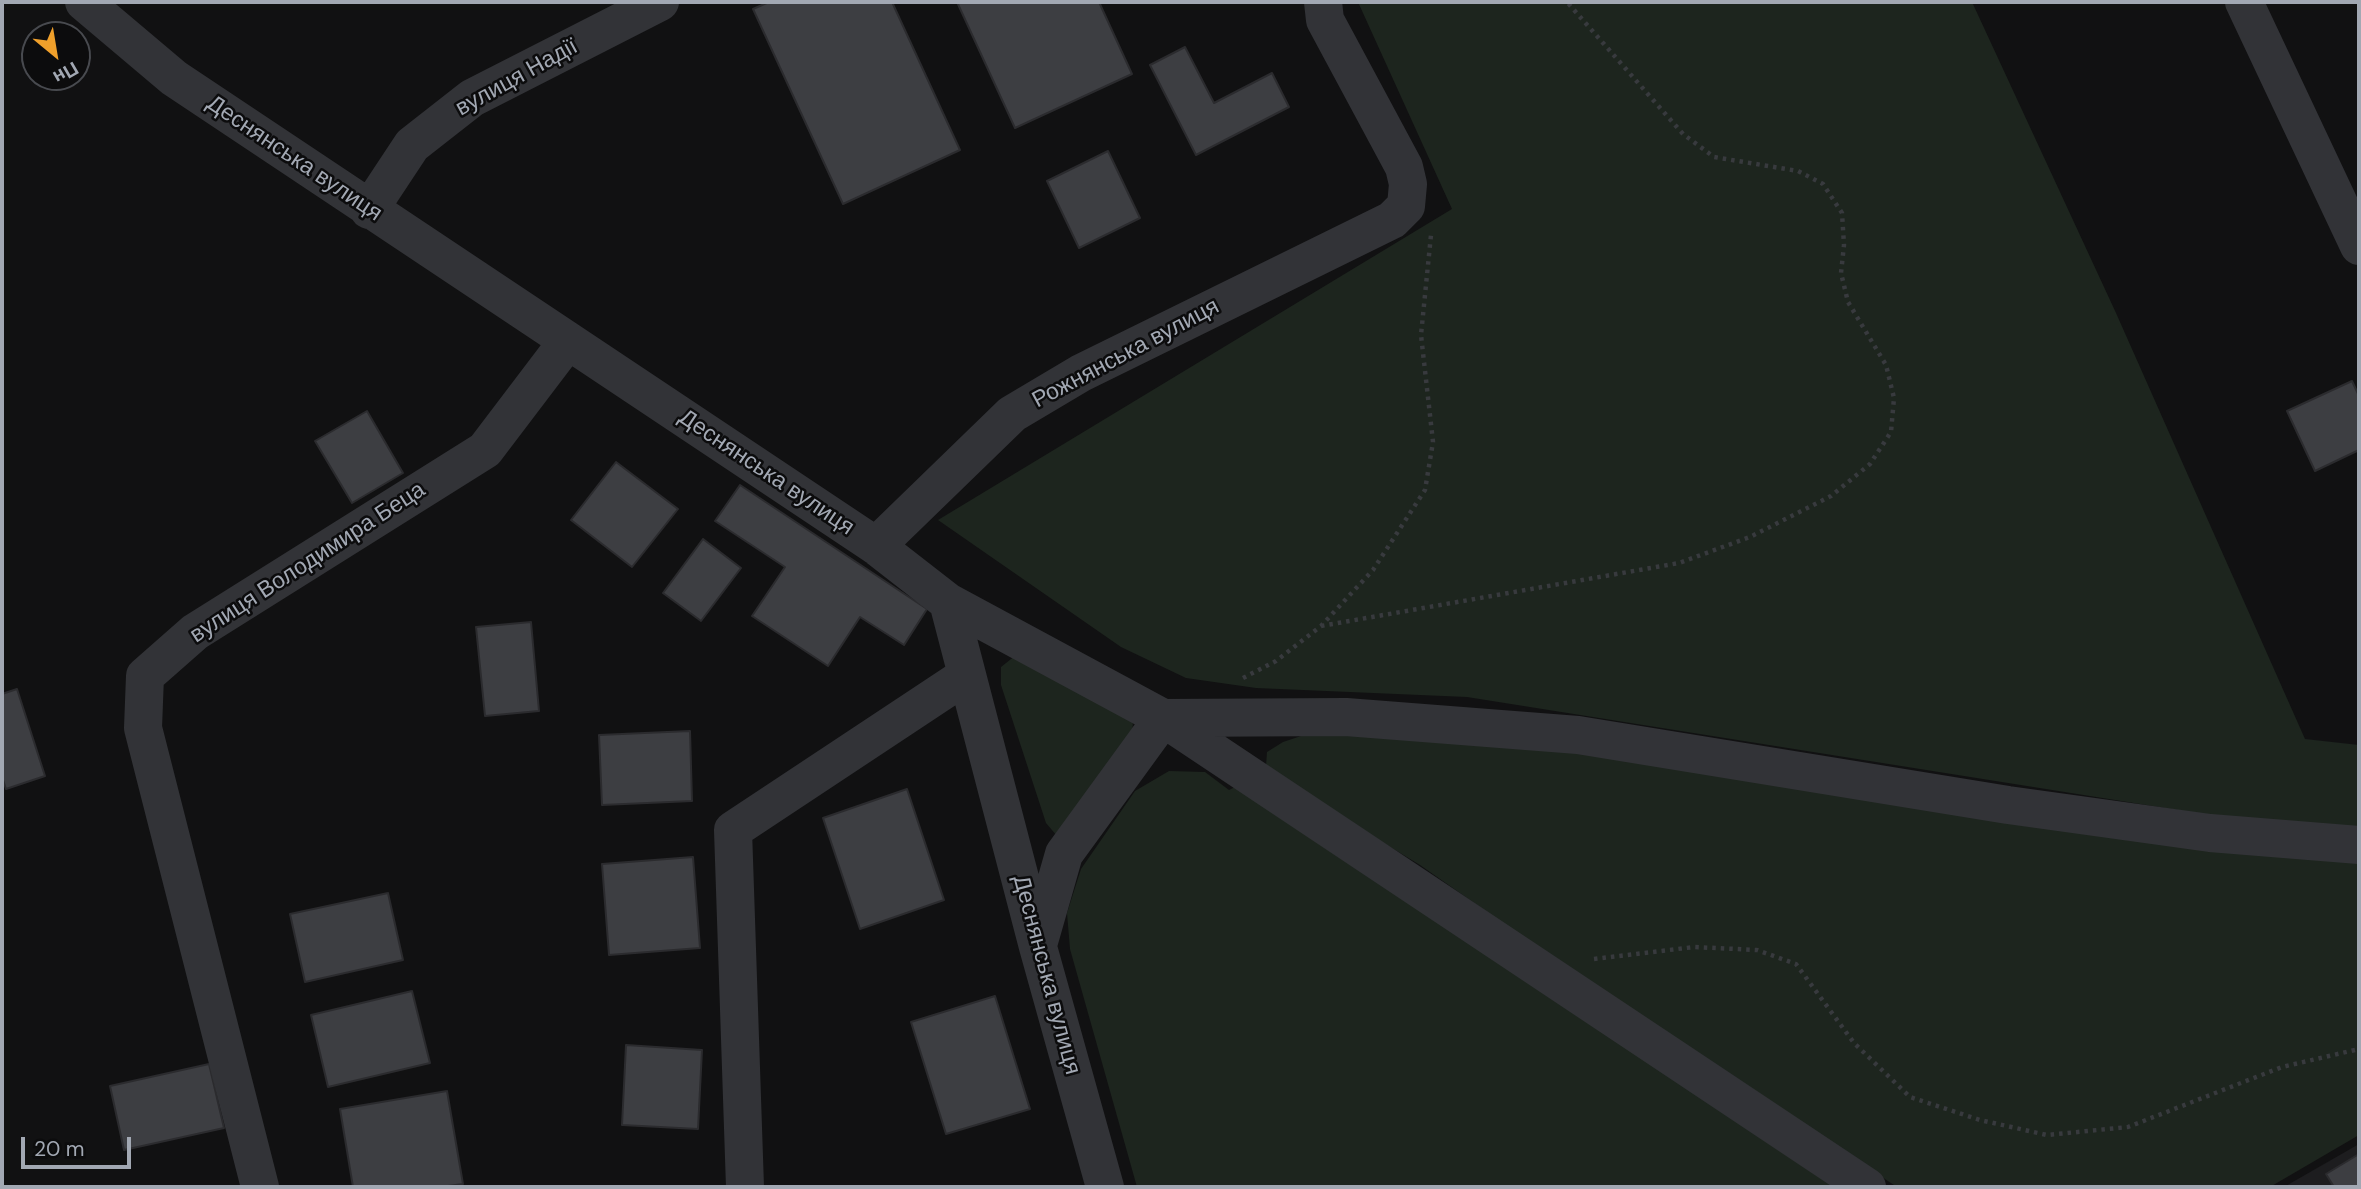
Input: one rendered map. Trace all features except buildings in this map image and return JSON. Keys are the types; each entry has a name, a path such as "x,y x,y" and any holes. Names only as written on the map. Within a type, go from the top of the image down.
{"street":[{"name":"Деснянська вулиця","path":"84,2 174,78 876,546 948,603 1038,947 1105,1187"},
{"name":"вулиця Надії","path":"369,210 412,145 472,98 660,2"},
{"path":"1324,2 1325,20 1404,167 1419,215"},
{"path":"2244,2 2359,246"},
{"name":"Рожнянська вулиця","path":"876,546 1012,414 1081,373 1392,220 1419,215"},
{"name":"вулиця Володимира Беца","path":"260,1187 143,728 145,676 195,632 485,450 567,342"},
{"path":"948,603 1163,718 1867,1187"},
{"path":"746,1187 733,830 967,675"},
{"path":"1163,718 1346,717 1578,735 2022,807 2210,833 2359,845"},
{"path":"1038,947 1064,854 1163,718"}],"path":[{"path":"1321,626 1679,563 1750,537 1832,496 1870,464 1891,432 1894,398 1886,365 1848,302 1841,273 1842,213 1823,184 1798,171 1714,157 1683,134 1567,2"},
{"path":"1231,684 1276,662 1321,626 1373,570 1425,490 1433,442 1421,335 1419,215"},
{"path":"1534,965 1694,947 1757,950 1796,964 1854,1042 1910,1097 1980,1120 2047,1135 2129,1127 2282,1067 2359,1049"}],"shaded area":[{"path":"1358,2 1972,2 2116,313 2305,739 2359,745 2359,828 2222,817 1467,697 1256,688 1186,678 1121,647 938,520 1452,209"},
{"path":"1016,655 1133,715 1132,751 1057,836 1046,823 1001,685 1001,667"},
{"path":"1349,733 1505,742 2359,859 2359,1135 2270,1187 1897,1187 1607,996 1420,865 1283,782 1266,766 1267,752 1283,742 1301,736"},
{"path":"1169,771 1205,772 1229,790 1239,785 1844,1187 1137,1187 1070,949 1067,913 1081,869 1135,791"},
{"path":"2359,1144 2359,1187 2284,1187"}]}
